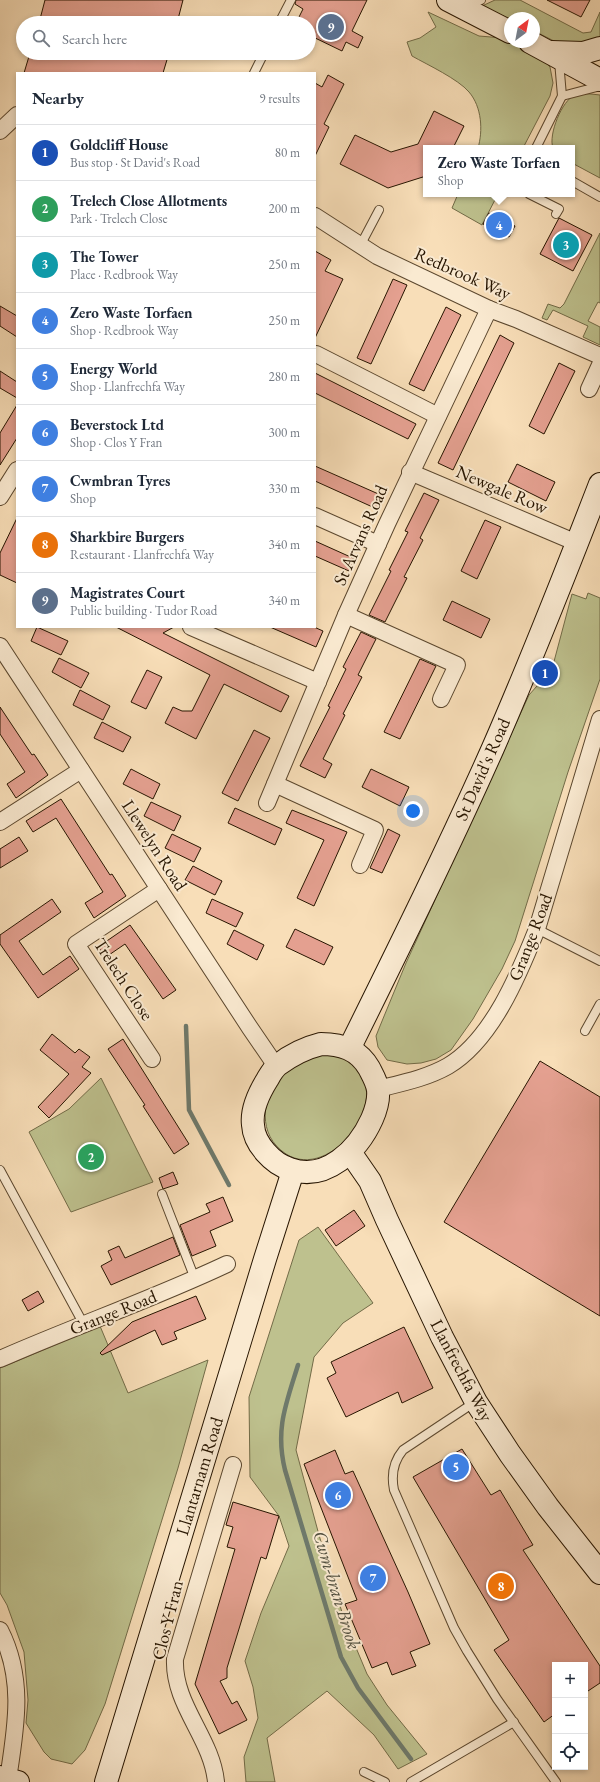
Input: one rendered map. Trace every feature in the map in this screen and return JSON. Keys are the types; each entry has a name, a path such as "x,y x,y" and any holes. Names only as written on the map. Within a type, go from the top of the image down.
{"street":[{"path":"464,3 504,28"},
{"path":"540,47 600,80"},
{"path":"555,55 584,53 600,48"},
{"path":"0,131 16,116"},
{"name":"Redbrook Way","path":"316,217 377,256 489,310 516,319 600,356"},
{"name":"St Arvans Road","path":"267,803 346,614 410,472 489,310"},
{"path":"316,354 438,416"},
{"path":"589,389 600,364"},
{"name":"Newgale Row","path":"410,472 577,543"},
{"path":"0,497 15,478"},
{"name":"St David's Road","path":"350,1047 434,876 490,755 560,589 600,484"},
{"path":"316,516 378,544"},
{"path":"346,614 457,665 441,699"},
{"path":"192,628 318,682"},
{"name":"Llewelyn Road","path":"0,646 276,1066"},
{"name":"Grange Road","path":"378,1089 407,1082 447,1066 470,1049 484,1032 504,1000 523,962 537,929 600,719"},
{"path":"0,822 81,770"},
{"path":"275,784 375,830 360,865"},
{"name":"Trelech Close","path":"152,1059 76,944 159,889"},
{"path":"321,1044 334,1044 350,1047 365,1061 378,1089 378,1099 375,1112 359,1143 338,1162 322,1170 307,1173 293,1171 270,1158 260,1144 252,1126 254,1107 261,1089 276,1066 304,1048 321,1044"},
{"name":"Llanfrechfa Way","path":"350,1152 370,1181 439,1330 476,1402 514,1460 600,1574"},
{"name":"Llantarnam Road","path":"105,1782 293,1171"},
{"name":"Grange Road","path":"0,1360 83,1323 196,1279 227,1264"},
{"name":"Clos Y Fran","path":"216,1782 211,1760 178,1688 175,1672 175,1659 232,1465"},
{"path":"0,1630 10,1652 16,1679 16,1718 9,1780"},
{"path":"91,1782 105,1782"}],"lane":[{"path":"283,16 291,0"},
{"path":"538,145 562,96 555,55"},
{"path":"254,72 260,60"},
{"path":"562,96 600,86"},
{"path":"575,183 600,197"},
{"path":"535,197 559,209 556,214"},
{"path":"360,246 379,210"},
{"path":"537,929 600,961"},
{"path":"584,1031 600,1004"},
{"path":"0,1170 83,1323"},
{"path":"162,1194 196,1279"},
{"path":"476,1402 404,1450 393,1467 392,1482 397,1499 454,1628 485,1681 556,1782"},
{"path":"411,1782 514,1722"},
{"path":"364,1772 385,1782"}],"green space":[{"path":"495,0 520,0 583,33 591,32 600,12 600,38 590,44 560,44 540,34 540,12 504,12 504,16 482,6"},
{"path":"428,12 479,36 503,38 504,48 522,48 541,58 550,67 553,83 550,96 525,145 479,145 481,127 477,105 469,92 458,82 412,56 407,42 420,38 436,27"},
{"path":"577,94 600,95 600,178 575,165 575,145 552,145 552,135 557,118 570,98"},
{"path":"457,197 496,197 482,225 452,208"},
{"path":"600,233 600,303 598,302 588,321 600,327 600,345 583,337 588,326 553,310 547,320 542,318 548,304 560,308 564,304"},
{"path":"588,593 600,598 600,679 568,772 515,941 502,969 473,1019 451,1050 436,1059 421,1063 407,1064 387,1060 378,1047 376,1036 406,963 529,695 552,669 572,594 586,599"},
{"path":"325,1052 343,1058 353,1064 364,1079 366,1097 362,1116 352,1133 338,1147 321,1157 303,1160 286,1154 270,1137 266,1127 266,1105 275,1084 286,1070 302,1061"},
{"path":"101,1078 153,1182 71,1212 29,1132 69,1109"},
{"path":"318,1227 373,1303 343,1323 314,1357 296,1450 344,1619 367,1674 387,1705 427,1754 398,1769 374,1735 327,1691 267,1738 275,1782 246,1782 244,1757 258,1718 253,1687 245,1661 261,1613 289,1546 279,1516 250,1477 249,1397 299,1240"},
{"path":"100,1326 128,1393 208,1360 178,1468 105,1704 85,1750 72,1764 51,1759 44,1752 26,1723 28,1700 24,1652 7,1605 0,1593 0,1368"}],"building":[{"path":"45,0 183,0 179,16 41,16"},
{"path":"296,0 367,0 352,31 363,37 358,48 346,42 342,51 316,38 316,16 300,16 303,9 295,4"},
{"path":"547,0 590,0 581,17"},
{"path":"28,60 167,60 163,72 24,72"},
{"path":"328,75 344,84 324,124 329,127 316,154 316,84 322,87"},
{"path":"434,111 464,126 454,145 423,145 423,177 388,188 340,164 355,135 391,152 418,144"},
{"path":"489,213 515,226 509,237 483,224"},
{"path":"559,218 592,235 573,271 540,254"},
{"path":"316,252 331,260 325,271 343,279 316,336"},
{"path":"393,279 407,285 371,364 357,358"},
{"path":"0,306 16,315 16,336 0,326"},
{"path":"446,307 461,315 424,391 409,384"},
{"path":"500,335 514,343 453,470 438,463"},
{"path":"559,363 575,371 544,434 529,426"},
{"path":"0,371 16,381 16,397 0,388"},
{"path":"316,374 416,424 408,439 316,393"},
{"path":"16,407 16,440 0,465 0,433"},
{"path":"517,464 555,482 546,501 508,482"},
{"path":"316,466 383,496 377,509 316,481"},
{"path":"424,493 439,500 420,538 423,540 404,577 407,578 385,622 369,615 391,571 389,570 408,532 405,531"},
{"path":"16,520 16,583 0,575 0,553"},
{"path":"485,520 501,527 477,579 461,571"},
{"path":"316,541 355,559 349,571 316,556"},
{"path":"452,601 490,619 481,638 443,620"},
{"path":"37,628 39,628 68,641 61,655 31,641"},
{"path":"118,628 172,628 163,633 289,696 281,712 224,684 196,739 165,723 173,707 182,711 192,711 210,675"},
{"path":"272,628 316,628 323,631 316,647"},
{"path":"361,632 376,639 358,675 362,677 343,714 345,715 323,759 332,764 325,778 300,766 330,707 328,706 346,669 343,667"},
{"path":"59,658 89,673 81,688 52,672"},
{"path":"420,659 436,666 400,739 384,732"},
{"path":"147,670 162,677 146,709 131,702"},
{"path":"80,690 110,706 103,720 73,705"},
{"path":"0,707 32,755 34,754 48,775 16,798 7,784 25,772 0,734"},
{"path":"102,722 131,737 123,752 94,738"},
{"path":"254,730 270,738 238,801 222,793"},
{"path":"131,769 160,784 153,799 123,784"},
{"path":"371,769 409,787 400,806 362,787"},
{"path":"61,799 110,875 112,874 126,896 94,918 85,903 103,892 56,818 33,832 26,821"},
{"path":"151,802 181,816 174,831 144,816"},
{"path":"235,808 282,829 275,845 228,823"},
{"path":"292,810 347,832 314,906 297,898 324,840 286,823"},
{"path":"388,829 400,835 382,873 370,868"},
{"path":"172,834 201,848 194,862 165,848"},
{"path":"19,837 28,851 0,868 0,849"},
{"path":"193,866 222,881 215,895 185,880"},
{"path":"52,899 61,912 19,941 43,975 70,956 79,969 38,998 0,944 0,935"},
{"path":"212,899 243,913 236,927 206,913"},
{"path":"130,925 176,990 163,999 125,944 106,957 98,947"},
{"path":"295,929 333,947 324,965 286,947"},
{"path":"234,930 264,945 257,960 227,944"},
{"path":"52,1034 75,1053 79,1049 90,1057 82,1067 91,1073 49,1118 38,1107 69,1074 40,1050"},
{"path":"123,1039 189,1144 174,1154 143,1106 145,1105 108,1049"},
{"path":"540,1061 600,1097 600,1316 444,1222"},
{"path":"173,1172 178,1184 163,1189 159,1178"},
{"path":"223,1197 233,1221 210,1231 216,1246 192,1256 180,1225 210,1212 206,1204"},
{"path":"354,1210 365,1226 336,1246 325,1230"},
{"path":"173,1237 180,1255 111,1285 101,1266 112,1260 108,1251 119,1246 125,1258"},
{"path":"38,1291 44,1302 28,1311 22,1300"},
{"path":"196,1296 206,1319 174,1332 177,1339 162,1345 155,1330 102,1355 100,1353 132,1322"},
{"path":"404,1327 433,1388 402,1403 398,1392 346,1417 327,1378 336,1373 331,1362"},
{"path":"462,1449 491,1495 500,1490 533,1545 523,1550 600,1666 600,1683 588,1691 588,1662 552,1662 552,1716 544,1722 494,1650 509,1640 413,1477"},
{"path":"335,1450 345,1474 353,1471 430,1644 410,1652 416,1666 392,1675 387,1662 372,1668 345,1604 357,1600 304,1464"},
{"path":"233,1502 279,1516 266,1559 261,1557 227,1668 227,1678 220,1681 232,1704 237,1701 247,1720 219,1734 195,1684 235,1549 227,1547 233,1527 226,1525"}],"waterway":[{"name":"Cwm-bran Brook","path":"186,1026 189,1110 229,1185"},
{"name":"Cwm-bran Brook","path":"298,1365 283,1417 281,1442 285,1470 341,1657 358,1688 411,1759"}],"place":[{"name":"Magistrates Court","path":"331,27"},
{"name":"Zero Waste Torfaen","path":"499,225"},
{"name":"The Tower","path":"566,245"},
{"name":"Goldcliff House","path":"545,673"},
{"name":"Trelech Close Allotments","path":"91,1157"},
{"name":"Energy World","path":"456,1467"},
{"name":"Beverstock Ltd","path":"338,1495"},
{"name":"Cwmbran Tyres","path":"373,1578"},
{"name":"Sharkbire Burgers","path":"501,1586"}]}
